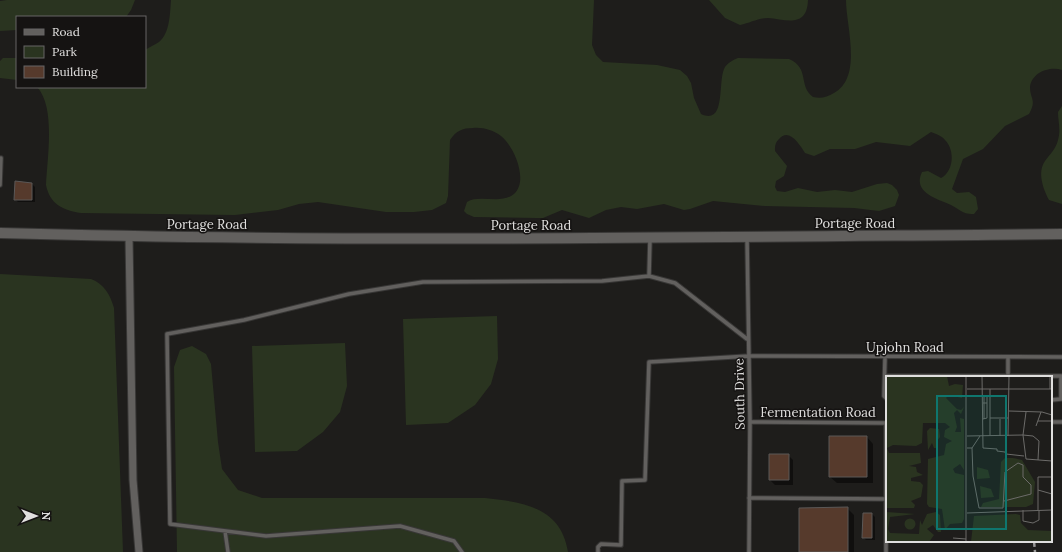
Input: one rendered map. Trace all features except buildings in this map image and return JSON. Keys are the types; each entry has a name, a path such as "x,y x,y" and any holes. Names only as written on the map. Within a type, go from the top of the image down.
{"main road":[{"name":"Portage Road","path":"0,233 129,237 650,238 1062,234"}],"street":[{"path":"129,237 134,480 139,552"}],"lane":[{"path":"0,185 1,158"},
{"name":"South Drive","path":"747,236 750,422 748,552"},
{"path":"649,276 650,238"},
{"path":"462,552 454,541 400,526 266,536 170,524 167,334 244,320 349,294 424,282 602,281 649,276 675,283 748,339"},
{"name":"Upjohn Road","path":"598,552 598,547 601,544 621,544 622,481 645,480 649,362 749,356 1062,358"},
{"path":"885,358 884,396 886,398"},
{"path":"1008,358 1008,376"},
{"path":"1052,376 1061,376 1061,399 1052,400"},
{"name":"Fermentation Road","path":"750,422 886,423"},
{"path":"749,498 886,499 886,552"},
{"path":"225,531 228,552"}],"green space":[{"path":"135,0 127,16 16,16 16,30 0,31 0,1"},
{"path":"171,0 594,0 592,45 596,55 603,62 657,65 680,70 687,76 691,83 694,98 701,114 709,116 715,114 718,108 725,67 731,61 738,58 789,59 800,67 806,88 813,97 819,98 829,96 834,93 843,85 848,75 851,63 846,0 1062,0 1062,70 1052,69 1042,71 1034,77 1030,87 1033,106 1029,114 1005,126 983,149 963,159 952,189 957,193 969,192 976,197 978,209 974,214 964,213 933,197 923,190 920,185 922,172 928,171 941,178 949,171 951,166 952,155 948,144 942,137 931,132 910,146 876,142 855,149 830,149 814,156 805,153 794,138 790,136 783,136 777,142 775,151 787,166 784,176 776,181 775,187 777,191 785,192 798,188 817,192 835,190 852,192 877,184 887,183 892,185 897,190 899,195 895,206 879,211 854,208 765,206 713,201 684,210 664,204 637,209 621,207 606,210 589,218 562,210 543,218 474,217 464,211 467,202 478,199 503,199 509,197 514,194 520,181 518,164 511,147 495,132 488,129 477,128 460,131 450,140 448,196 446,203 432,210 414,212 386,212 318,202 299,204 278,210 235,215 81,213 63,208 50,197 46,185 49,148 47,107 43,96 38,88 146,88 146,49 163,38 169,22"},
{"path":"709,0 808,0 807,9 804,15 799,19 788,20 764,18 740,25 725,18"},
{"path":"3,58 16,58 16,80 0,78 0,61"},
{"path":"1062,106 1062,204 1049,200 1043,186 1041,170 1057,143 1059,136 1058,112"},
{"path":"0,274 91,279 100,284 111,298 114,308 123,552 0,552"},
{"path":"497,316 498,359 491,384 475,405 448,423 406,425 403,319"},
{"path":"345,343 347,386 340,412 323,432 297,451 255,452 252,346"},
{"path":"192,346 206,354 211,364 222,469 238,490 262,498 485,498 513,502 526,505 549,516 557,525 564,537 568,552 177,552 174,367 180,350"}],"railway":[{"path":"1034,542 1035,552"}]}
